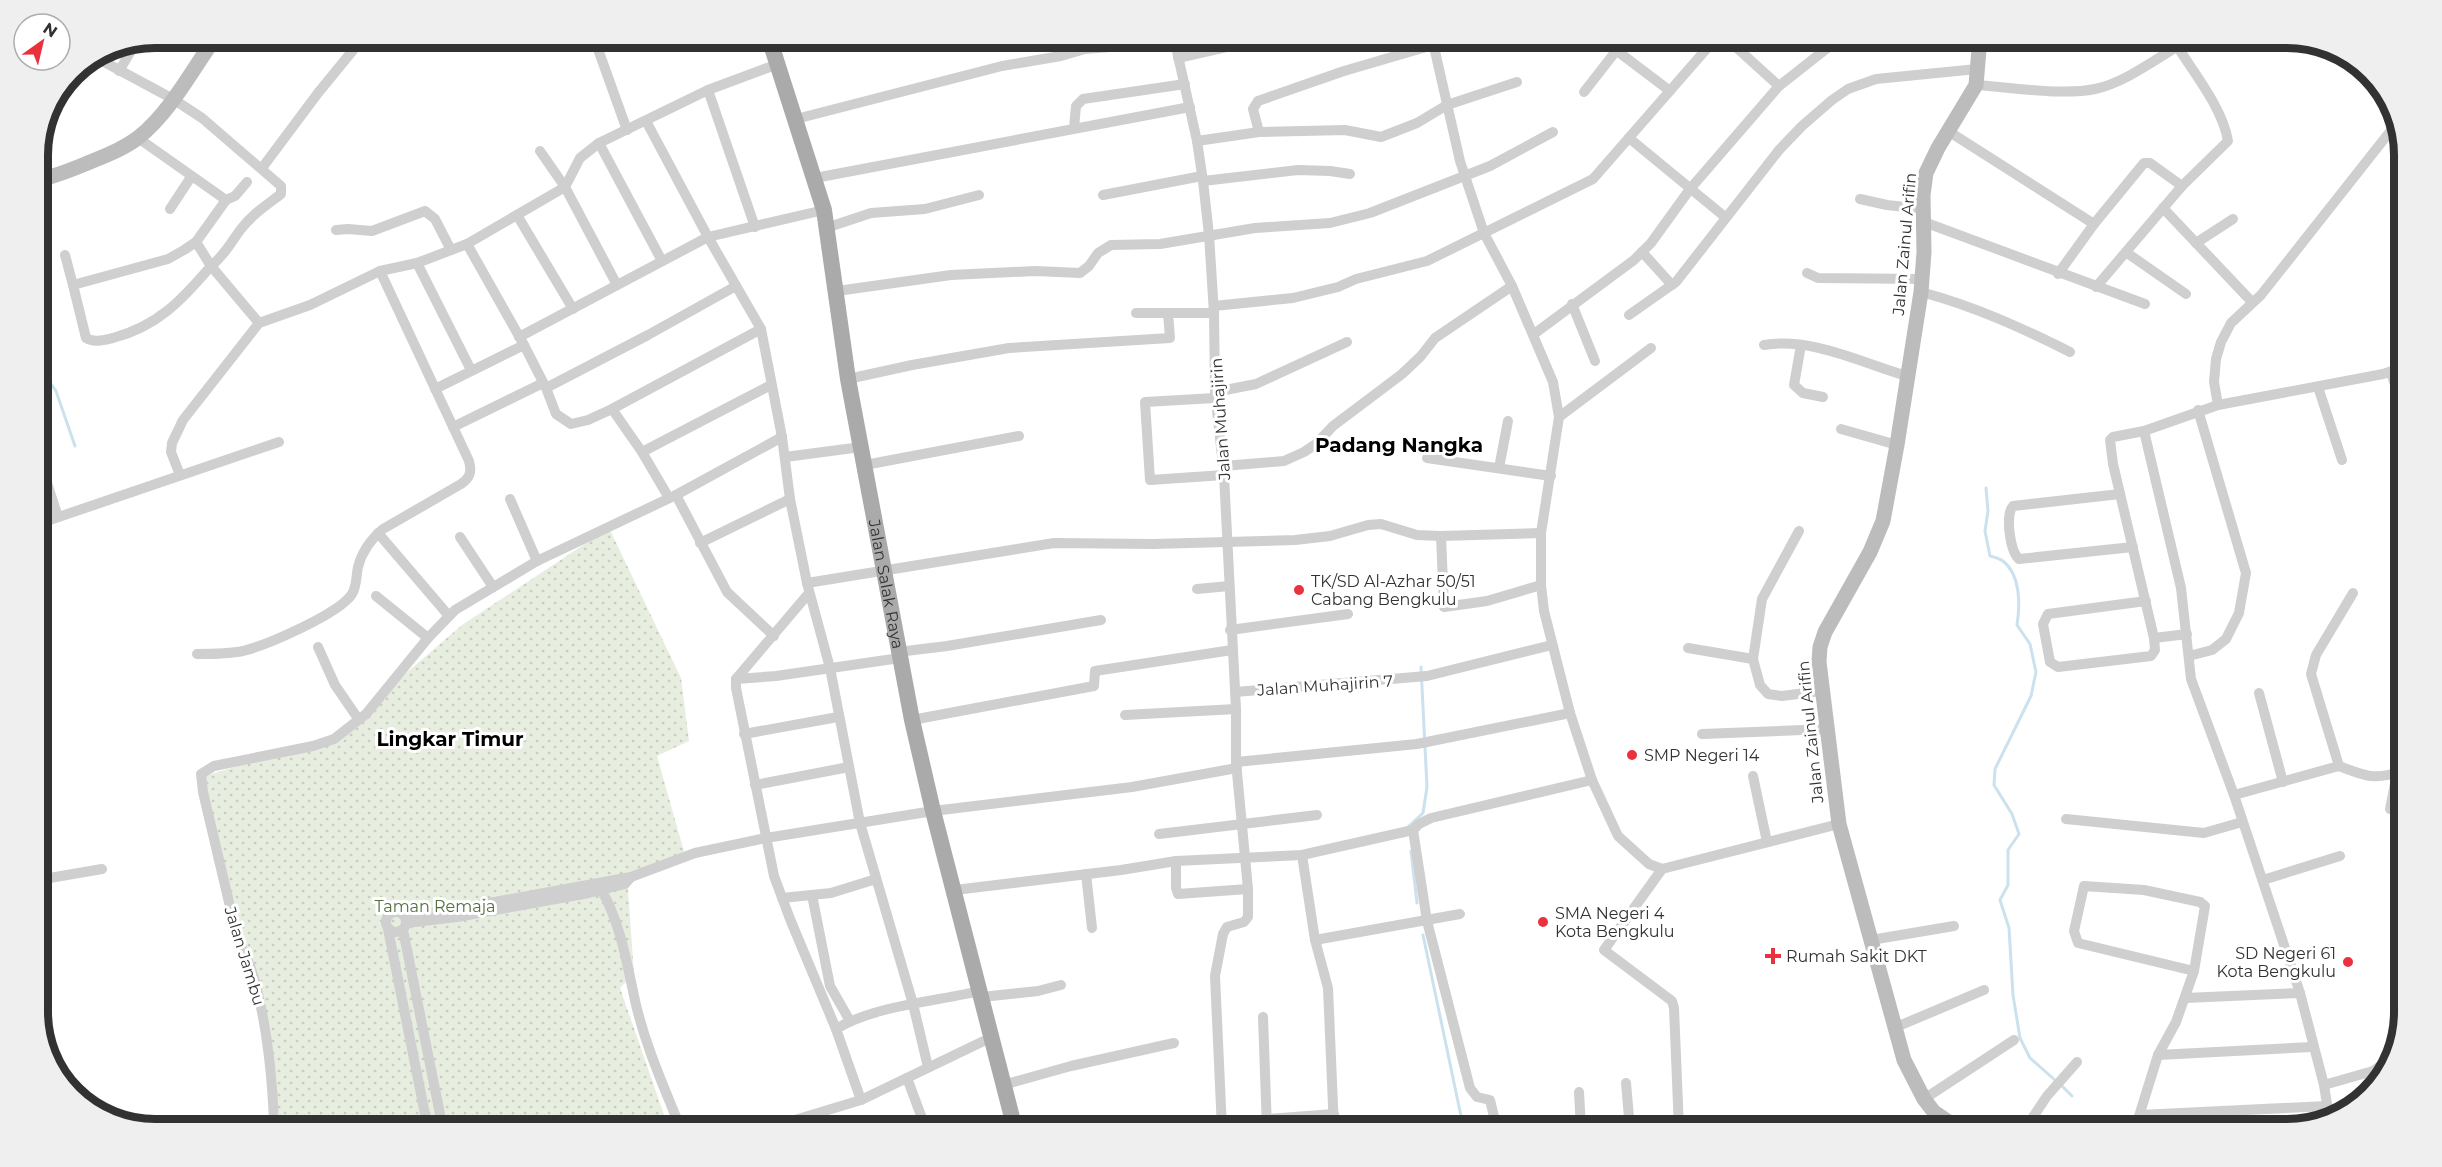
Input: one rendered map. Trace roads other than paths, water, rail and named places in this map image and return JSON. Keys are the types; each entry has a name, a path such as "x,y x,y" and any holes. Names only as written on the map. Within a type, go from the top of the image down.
{"main road":[{"name":"Jalan Salak Raya","path":"772,48 824,210 848,379 912,720 1012,1119"}],"street":[{"path":"48,177 116,151 138,138 153,124 173,99 205,48"},
{"path":"262,168 355,48"},
{"path":"598,48 627,130"},
{"path":"796,119 1002,66 1094,48"},
{"name":"Jalan Muhajirin","path":"1177,48 1197,141 1209,235 1214,310 1215,395 1223,471 1236,709 1236,765 1248,889 1248,917 1244,922 1227,927 1223,934 1215,976 1222,1119"},
{"path":"1179,58 1222,48"},
{"path":"1259,132 1253,109 1258,101 1411,48"},
{"path":"1434,48 1465,175 1484,233 1512,286 1553,382 1559,417 1541,533 1541,585 1552,645 1570,713 1592,780 1618,836 1649,864 1662,869 1839,824"},
{"path":"1612,48 1670,91"},
{"path":"1136,314 1214,310 1293,298 1427,261 1593,179 1670,91 1704,48"},
{"path":"1737,48 1779,86"},
{"path":"1534,334 1642,252 1690,189 1779,86 1827,48"},
{"name":"Jalan Zainul Arifin","path":"1944,1119 1934,1112 1924,1099 1904,1060 1839,824 1821,691 1820,647 1825,632 1870,552 1883,521 1922,286 1926,173 1976,85 1980,48"},
{"path":"1976,85 2069,91 2094,89 2119,80 2174,48"},
{"path":"2096,287 2182,186 2229,141 2226,128 2178,48"},
{"path":"119,71 131,51"},
{"path":"1584,92 1616,51"},
{"path":"65,255 86,338 92,341 105,340 152,324 195,285 226,252 241,229 255,214 281,194 281,186 202,118 173,99 103,62"},
{"path":"180,475 171,452 172,443 183,420 259,323 310,304 380,271 417,263 467,244 565,187 580,158 599,143 708,90 778,64"},
{"path":"1629,315 1672,285 1762,171 1802,126 1832,100 1848,89 1876,79 1977,69"},
{"path":"1197,141 1259,132 1345,130 1381,137 1417,123 1447,105 1517,82"},
{"path":"1074,128 1076,106 1083,99 1185,84"},
{"path":"708,90 755,227"},
{"path":"815,177 1190,107"},
{"path":"646,121 760,329 808,588 830,668 860,823 913,1004 928,1067"},
{"path":"2218,405 2214,382 2221,342 2231,323 2261,295 2391,130"},
{"path":"1948,131 2094,224"},
{"path":"837,291 951,275 1035,271 1080,273 1098,254 1111,245 1160,244 1255,228 1330,223 1370,213 1490,166 1553,132"},
{"path":"138,138 226,200"},
{"path":"1629,138 1725,217"},
{"path":"599,143 662,261"},
{"path":"540,151 565,187 617,285"},
{"path":"2058,274 2094,224 2144,163 2151,163 2182,186"},
{"path":"1103,195 1203,178 1298,170 1350,174"},
{"path":"170,209 192,177"},
{"path":"73,285 168,259 196,242 226,200 236,196 247,182"},
{"path":"826,228 871,213 925,209 979,195"},
{"path":"1860,199 1924,216 2058,274 2145,304"},
{"path":"2163,208 2252,302"},
{"path":"435,389 573,309 708,237 824,210"},
{"path":"336,230 372,231 427,212 435,219 451,250"},
{"path":"517,214 573,309"},
{"path":"2196,243 2233,219"},
{"path":"196,242 212,266 259,323"},
{"path":"467,244 521,341 556,414 571,424 588,420 612,409 760,329"},
{"path":"1642,252 1672,285"},
{"path":"2127,253 2186,294"},
{"path":"417,263 471,370"},
{"path":"197,654 230,653 260,645 307,625 340,606 354,590 362,556 366,547 378,533 469,477 471,472 469,461 380,271"},
{"path":"1807,273 1818,278 1922,286 2019,326 2070,352"},
{"path":"453,427 648,335 736,286"},
{"path":"1347,342 1256,384 1215,395 1145,402 1150,480 1284,461 1304,452 1316,444 1332,426 1402,374 1423,351 1454,324 1512,286"},
{"path":"1572,304 1595,361"},
{"path":"848,379 1008,348 1170,338 1168,313"},
{"path":"1764,345 1784,342 1801,345 1849,357 1907,376"},
{"path":"1801,345 1794,385 1803,393 1823,397"},
{"path":"1559,417 1651,348"},
{"path":"2146,602 2048,614 2043,624 2050,662 2058,667 2151,656 2155,650 2146,602 2120,494 2110,440 2113,437 2144,431 2198,410 2218,405 2394,372"},
{"path":"2391,373 2394,382"},
{"path":"642,452 771,384"},
{"path":"2318,387 2342,460"},
{"path":"612,409 672,496 727,592 774,636"},
{"path":"2189,656 2212,650 2226,639 2239,613 2246,573 2198,410"},
{"path":"1499,468 1508,422"},
{"path":"1840,429 1897,445"},
{"path":"2140,1115 2328,1111 2324,1085 2312,1047 2300,993 2234,795 2192,679 2181,588 2144,431"},
{"path":"865,465 1019,436"},
{"path":"318,647 335,685 359,720 449,616 537,561 672,496 782,438"},
{"path":"48,520 279,442"},
{"path":"785,457 861,447"},
{"path":"1427,458 1551,476"},
{"path":"48,486 58,517"},
{"path":"2120,494 2013,506 2008,513 2013,550 2019,559 2133,547"},
{"path":"510,499 537,561"},
{"path":"700,543 790,499"},
{"path":"861,1100 836,1029 782,898 766,838 744,734 736,679 774,636 808,588 1054,543 1122,545 1295,540 1330,536 1368,525 1381,524 1410,533 1441,536 1541,533"},
{"path":"1798,531 1762,599 1753,659 1760,685 1768,694 1782,696 1821,691"},
{"path":"378,533 449,616"},
{"path":"1441,536 1444,607 1487,601 1541,585"},
{"path":"460,537 493,587"},
{"path":"1197,589 1229,586"},
{"path":"2339,766 2311,674 2316,655 2353,592"},
{"path":"376,596 428,638"},
{"path":"1230,630 1348,614"},
{"path":"736,679 830,668 1101,620"},
{"path":"2154,638 2187,634"},
{"name":"Jalan Muhajirin 7","path":"1235,692 1414,678 1552,645"},
{"path":"1688,648 1753,659"},
{"path":"912,720 1094,686 1095,671 1232,650"},
{"path":"2259,693 2283,782"},
{"path":"1125,715 1236,709"},
{"path":"388,929 396,932 405,923 451,910 631,877 695,853 766,838 933,811 1132,787 1236,765 1417,744 1570,713"},
{"path":"744,734 838,717"},
{"name":"Jalan Jambu","path":"275,1119 273,1074 261,1005 252,972 240,947 200,779 204,771 214,766 326,743 359,720"},
{"path":"1702,734 1827,729"},
{"path":"2234,795 2339,766 2367,777 2394,774"},
{"path":"755,785 849,767"},
{"path":"1753,776 1767,842"},
{"path":"955,890 1176,861 1302,855 1408,832 1431,818 1592,780"},
{"path":"2390,809 2394,796"},
{"path":"1159,834 1317,815"},
{"path":"2066,819 2204,833 2242,822"},
{"path":"1408,832 1427,921 1470,1088 1477,1097 1490,1100 1494,1119"},
{"path":"1302,855 1315,940 1328,988 1334,1119"},
{"path":"2263,880 2340,856"},
{"path":"1176,861 1176,888 1179,894 1248,889"},
{"path":"48,878 102,868"},
{"path":"1662,869 1605,950 1672,1001 1679,1119"},
{"path":"1086,874 1092,928"},
{"path":"405,923 457,917 602,891 625,884 631,877"},
{"path":"782,898 831,893 876,879"},
{"path":"2139,1119 2158,1055 2176,1022 2194,971 2205,908 2203,904 2144,890 2084,885 2074,932 2078,943 2194,971"},
{"path":"602,891 615,919 633,991 655,1063 677,1119"},
{"path":"812,895 830,986 850,1021"},
{"path":"426,1119 386,920 390,913 398,912 405,923 440,1119"},
{"path":"1315,940 1461,914"},
{"path":"1871,939 1954,926"},
{"path":"836,1029 850,1021 913,1004 981,994 1038,991 1061,985"},
{"path":"1894,1028 1984,990"},
{"path":"2185,998 2300,993"},
{"path":"1263,1017 1267,1119"},
{"path":"803,1119 861,1100 990,1038"},
{"path":"1924,1099 2014,1040"},
{"path":"1003,1085 1071,1065 1174,1043"},
{"path":"2158,1055 2312,1047"},
{"path":"2032,1119 2047,1096 2077,1062"},
{"path":"2324,1085 2373,1071 2379,1067"},
{"path":"907,1078 922,1119"},
{"path":"1626,1083 1629,1119"},
{"path":"1579,1092 1580,1119"},
{"path":"1300,1119 1334,1114"},
{"path":"817,1115 818,1119"}],"waterway":[{"path":"48,380 56,391 75,446"},
{"path":"1986,488 1988,511 1985,531 1990,556 2003,561 2013,574 2019,600 2017,625 2030,644 2036,672 2031,696 1995,769 1994,785 2012,814 2019,834 2008,850 2008,885 2000,900 2009,928 2013,995 2020,1038 2030,1058 2056,1081"},
{"path":"1408,827 1423,813 1427,787 1421,667"},
{"path":"1411,851 1417,903"},
{"path":"1423,935 1461,1119"},
{"path":"2061,1085 2072,1096"}],"place":[{"name":"TK/SD Al-Azhar 50/51 Cabang Bengkulu","path":"1299,590"},
{"name":"SMP Negeri 14","path":"1632,755"},
{"name":"SMA Negeri 4 Kota Bengkulu","path":"1543,922"},
{"name":"Rumah Sakit DKT","path":"1773,956"},
{"name":"SD Negeri 61 Kota Bengkulu","path":"2348,962"}],"district":[{"name":"Padang Nangka","path":"1399,445"},
{"name":"Lingkar Timur","path":"450,739"}],"park label":[{"name":"Taman Remaja","path":"435,906"}]}
